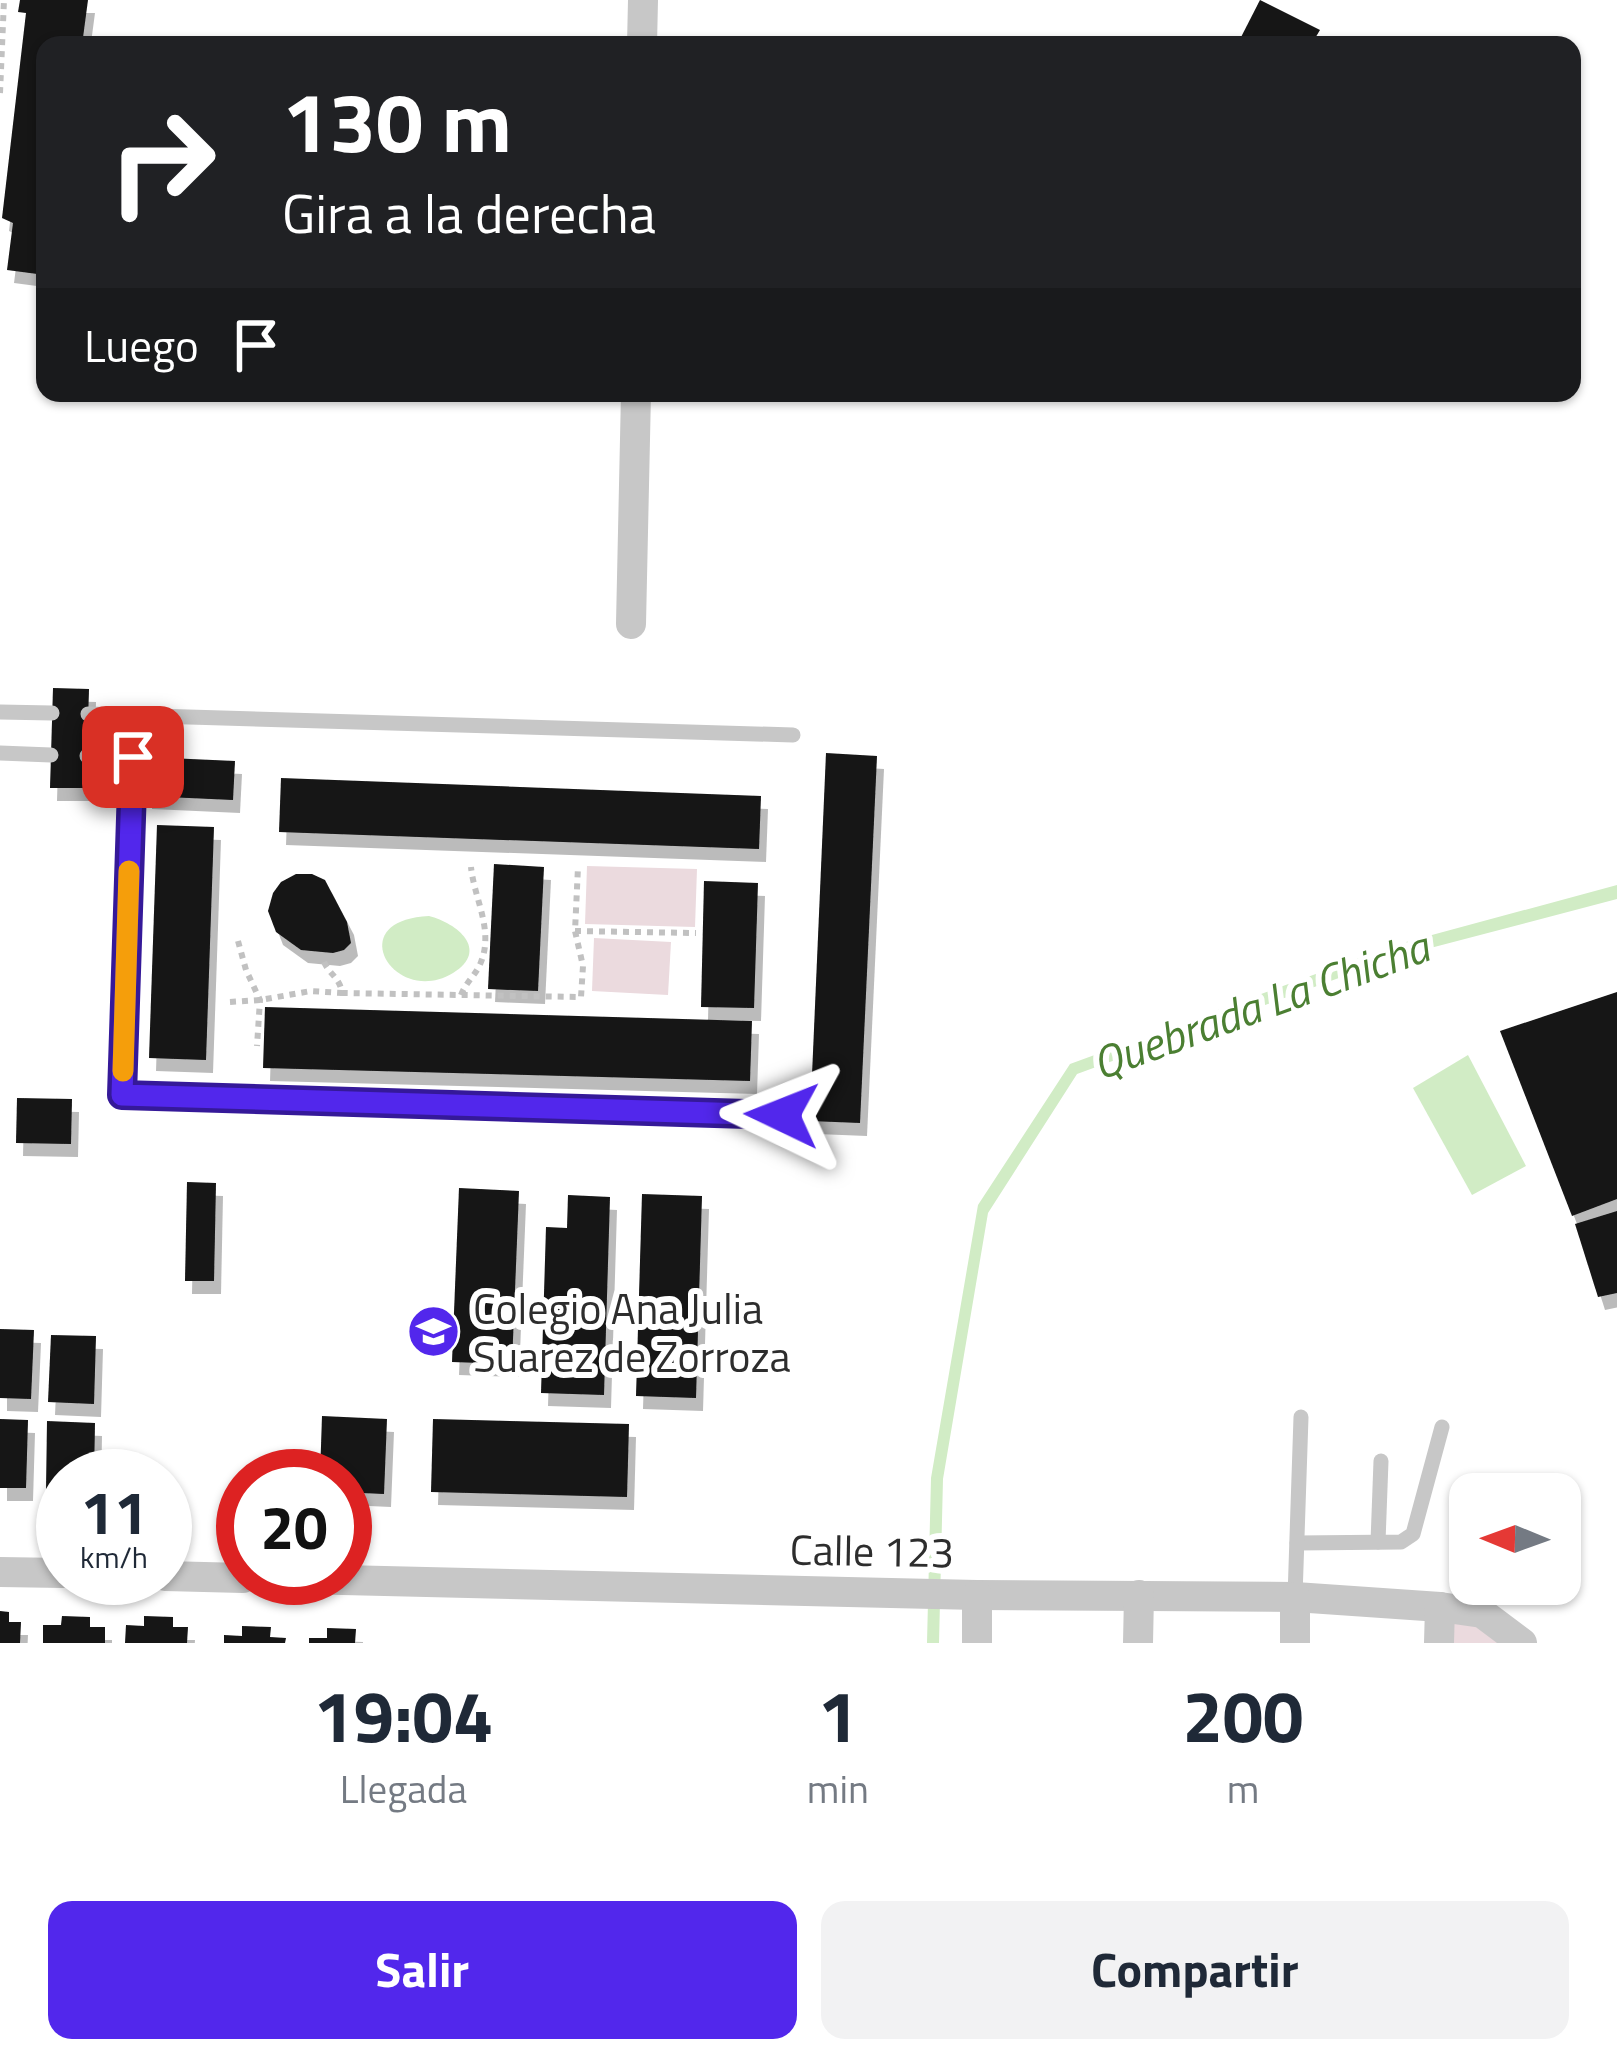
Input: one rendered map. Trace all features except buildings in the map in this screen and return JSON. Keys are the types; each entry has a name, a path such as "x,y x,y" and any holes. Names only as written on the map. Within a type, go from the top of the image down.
{"street":[{"path":"642,36 643,0"},
{"path":"632,624 636,402"},
{"path":"0,1572 36,1573"},
{"name":"Calle 123","path":"372,1581 1295,1598 1440,1606 1482,1613 1522,1643"},
{"path":"977,1595 977,1643"},
{"path":"1138,1643 1139,1595"},
{"path":"1294,1643 1295,1598"},
{"path":"1438,1643 1440,1606"}],"lane":[{"path":"0,712 52,713"},
{"path":"88,714 793,735"},
{"path":"0,753 51,755"},
{"path":"88,756 133,757 122,1095 782,1115"},
{"path":"1295,1598 1301,1417"},
{"path":"1297,1543 1401,1542 1413,1534 1442,1427"},
{"path":"1378,1542 1382,1461"}],"path":[{"path":"0,93 4,0"},
{"path":"461,995 476,974 485,942 471,867"},
{"path":"230,1002 311,991 581,997 583,966 575,931 578,867"},
{"path":"575,931 696,933"},
{"path":"238,941 260,1000 257,1046"},
{"path":"324,962 341,982 342,993"}],"shaded area":[{"path":"587,866 697,869 695,927 585,924"},
{"path":"594,938 671,942 668,995 592,991"},
{"path":"1441,1613 1485,1623 1504,1643 1441,1643"}],"water":[{"name":"Quebrada La Chicha","path":"1617,885 1617,899 1396,957 1077,1074 988,1213 943,1479 939,1643 927,1643 931,1478 978,1205 1070,1064 1395,945"},
{"path":"429,916 459,931 469,955 453,973 432,981 412,979 396,971 382,945 387,932 402,921"},
{"path":"1468,1055 1526,1166 1472,1195 1413,1088"}],"slow traffic":[{"path":"123,1071 129,871"}],"place":[{"name":"Colegio Ana Julia Suarez de Zorroza","path":"434,1332"}],"route":[{"path":"133,757 122,1095 782,1115"}]}
